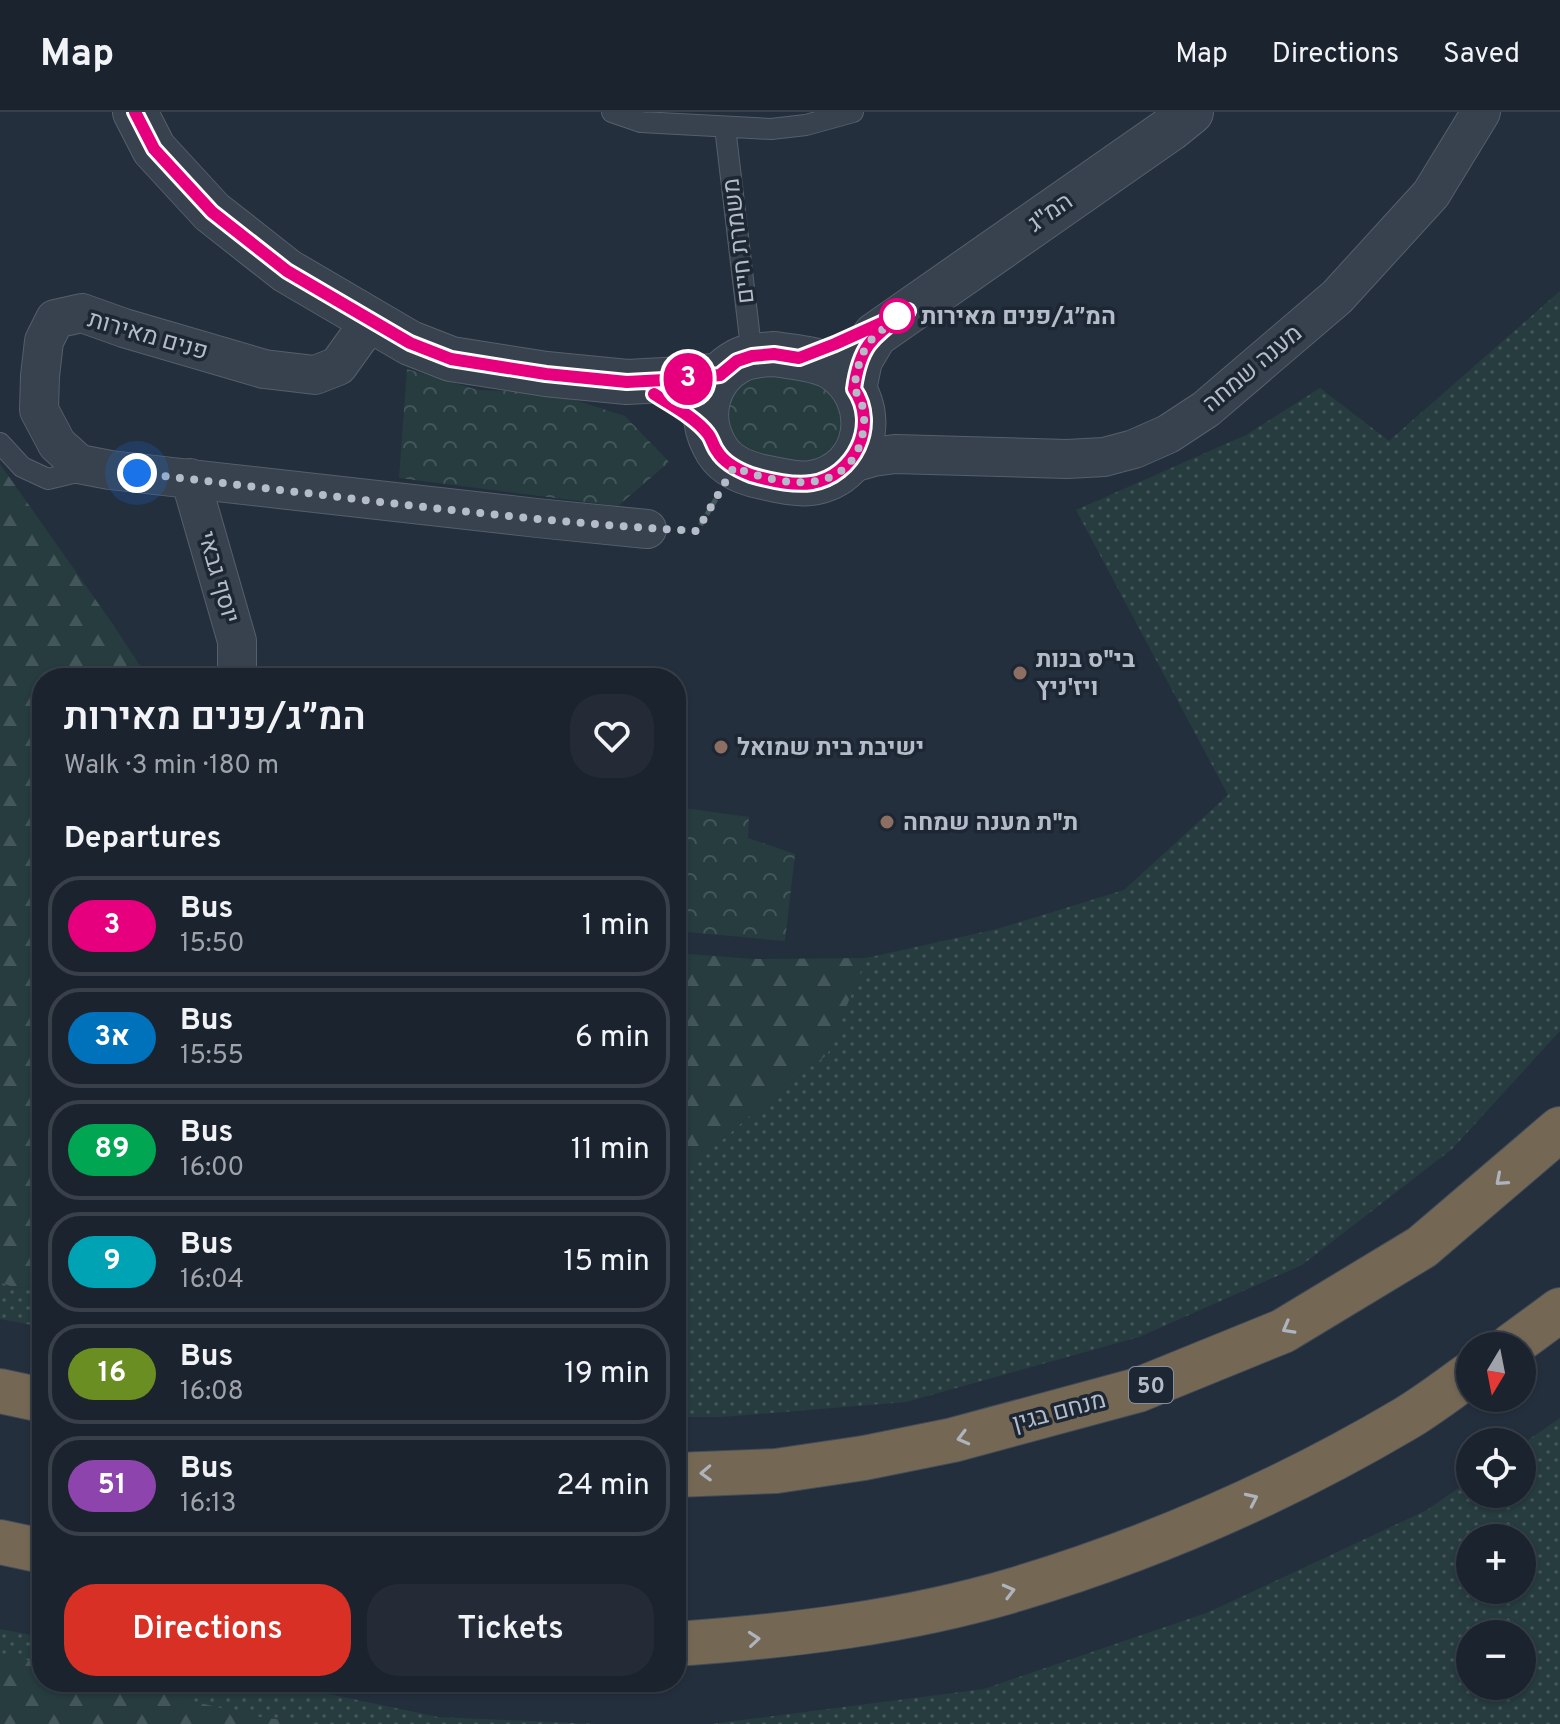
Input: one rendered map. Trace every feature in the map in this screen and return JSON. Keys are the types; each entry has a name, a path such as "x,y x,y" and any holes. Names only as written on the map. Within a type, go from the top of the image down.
{"highway":[{"name":"מנחם בגין","path":"686,1475 776,1471 864,1458 953,1440 1138,1390 1283,1331 1422,1247 1560,1129"},
{"path":"1530,1332 1560,1310"},
{"path":"686,1643 759,1639 904,1616 1015,1590 1104,1560 1190,1528 1295,1479 1407,1417 1456,1384"},
{"path":"0,1391 32,1398"},
{"path":"0,1542 32,1549"}],"street":[{"path":"135,112 154,149 212,212 287,271 410,343 451,359 546,374 627,382 652,382 774,354 799,358 831,366 848,379 859,398 865,424 860,446 849,464 832,477 811,483 754,476 721,451 681,411 627,382"},
{"name":"המ\"ג","path":"859,398 857,371 875,335 1191,112"},
{"name":"מענה שמחה","path":"849,464 895,454 1067,459 1104,457 1134,449 1168,434 1206,409 1337,297 1431,194 1481,112"},
{"name":"המ\"ג","path":"799,358 908,311"},
{"name":"פנים מאירות","path":"79,464 57,444 39,410 44,341 55,319 82,313 264,369 315,375 338,366 371,320"},
{"path":"721,451 705,414 709,393 736,365"},
{"name":"מענה שמחה","path":"859,398 874,422 890,435 934,455"},
{"path":"79,464 110,470 647,529"},
{"name":"יוסף גבאי","path":"190,478 237,641 237,668"}],"lane":[{"path":"612,112 641,122 771,129 806,125 853,112"},
{"name":"משמרת חיים","path":"725,127 736,365"},
{"path":"0,443 22,467 48,479 73,473 79,464"}],"path":[{"path":"647,529 697,531 721,451"}],"green space":[{"path":"1560,291 1560,1031 1452,1149 1302,1265 1139,1337 906,1402 722,1417 686,1417 686,1171 785,1085 827,1055 866,958 997,929 1124,890 1228,795 1076,510 1246,435 1320,388 1389,441"},
{"path":"407,369 478,390 553,393 625,416 669,462 618,506 399,478"},
{"path":"758,369 841,388 851,441 812,471 731,446 724,398"},
{"path":"0,464 141,668 32,668 32,1286 15,1288 0,1282"},
{"path":"686,808 749,817 748,838 795,854 785,941 686,932"},
{"path":"686,954 753,959 866,958 827,1055 785,1085 686,1171"},
{"path":"0,1282 15,1288 32,1286 32,1325 0,1319"},
{"path":"1560,1418 1560,1724 711,1724 984,1689 1209,1612 1427,1510 1456,1490 1456,1508 1536,1508 1536,1434"},
{"path":"0,1629 32,1635 32,1692 319,1692 438,1717 598,1724 0,1724"},
{"path":"0,1653 32,1661 32,1692 156,1692 253,1716 314,1724 0,1724"}],"bus line":[{"name":"3","path":"135,112 154,149 212,212 287,271 410,343 451,359 546,374 627,382 683,379 720,375 737,361 752,356 774,354 799,358 908,311 875,335 860,360 854,389 860,397 865,424 860,446 849,464 832,477 811,483 789,482 754,476 734,467 718,453 708,434 681,411 654,394"}],"place":[{"name":"המ״ג/פנים מאירות","path":"897,316"},
{"name":"בי\"ס בנות ויז'ניץ","path":"1020,673"},
{"name":"ישיבת בית שמואל","path":"721,747"},
{"name":"ת\"ת מענה שמחה","path":"887,822"}],"route":[{"path":"137,473 537,518 697,531 734,467 754,476 811,483 832,477 849,464 860,446 865,424 860,397 854,389 860,360 875,335 897,316"}]}
